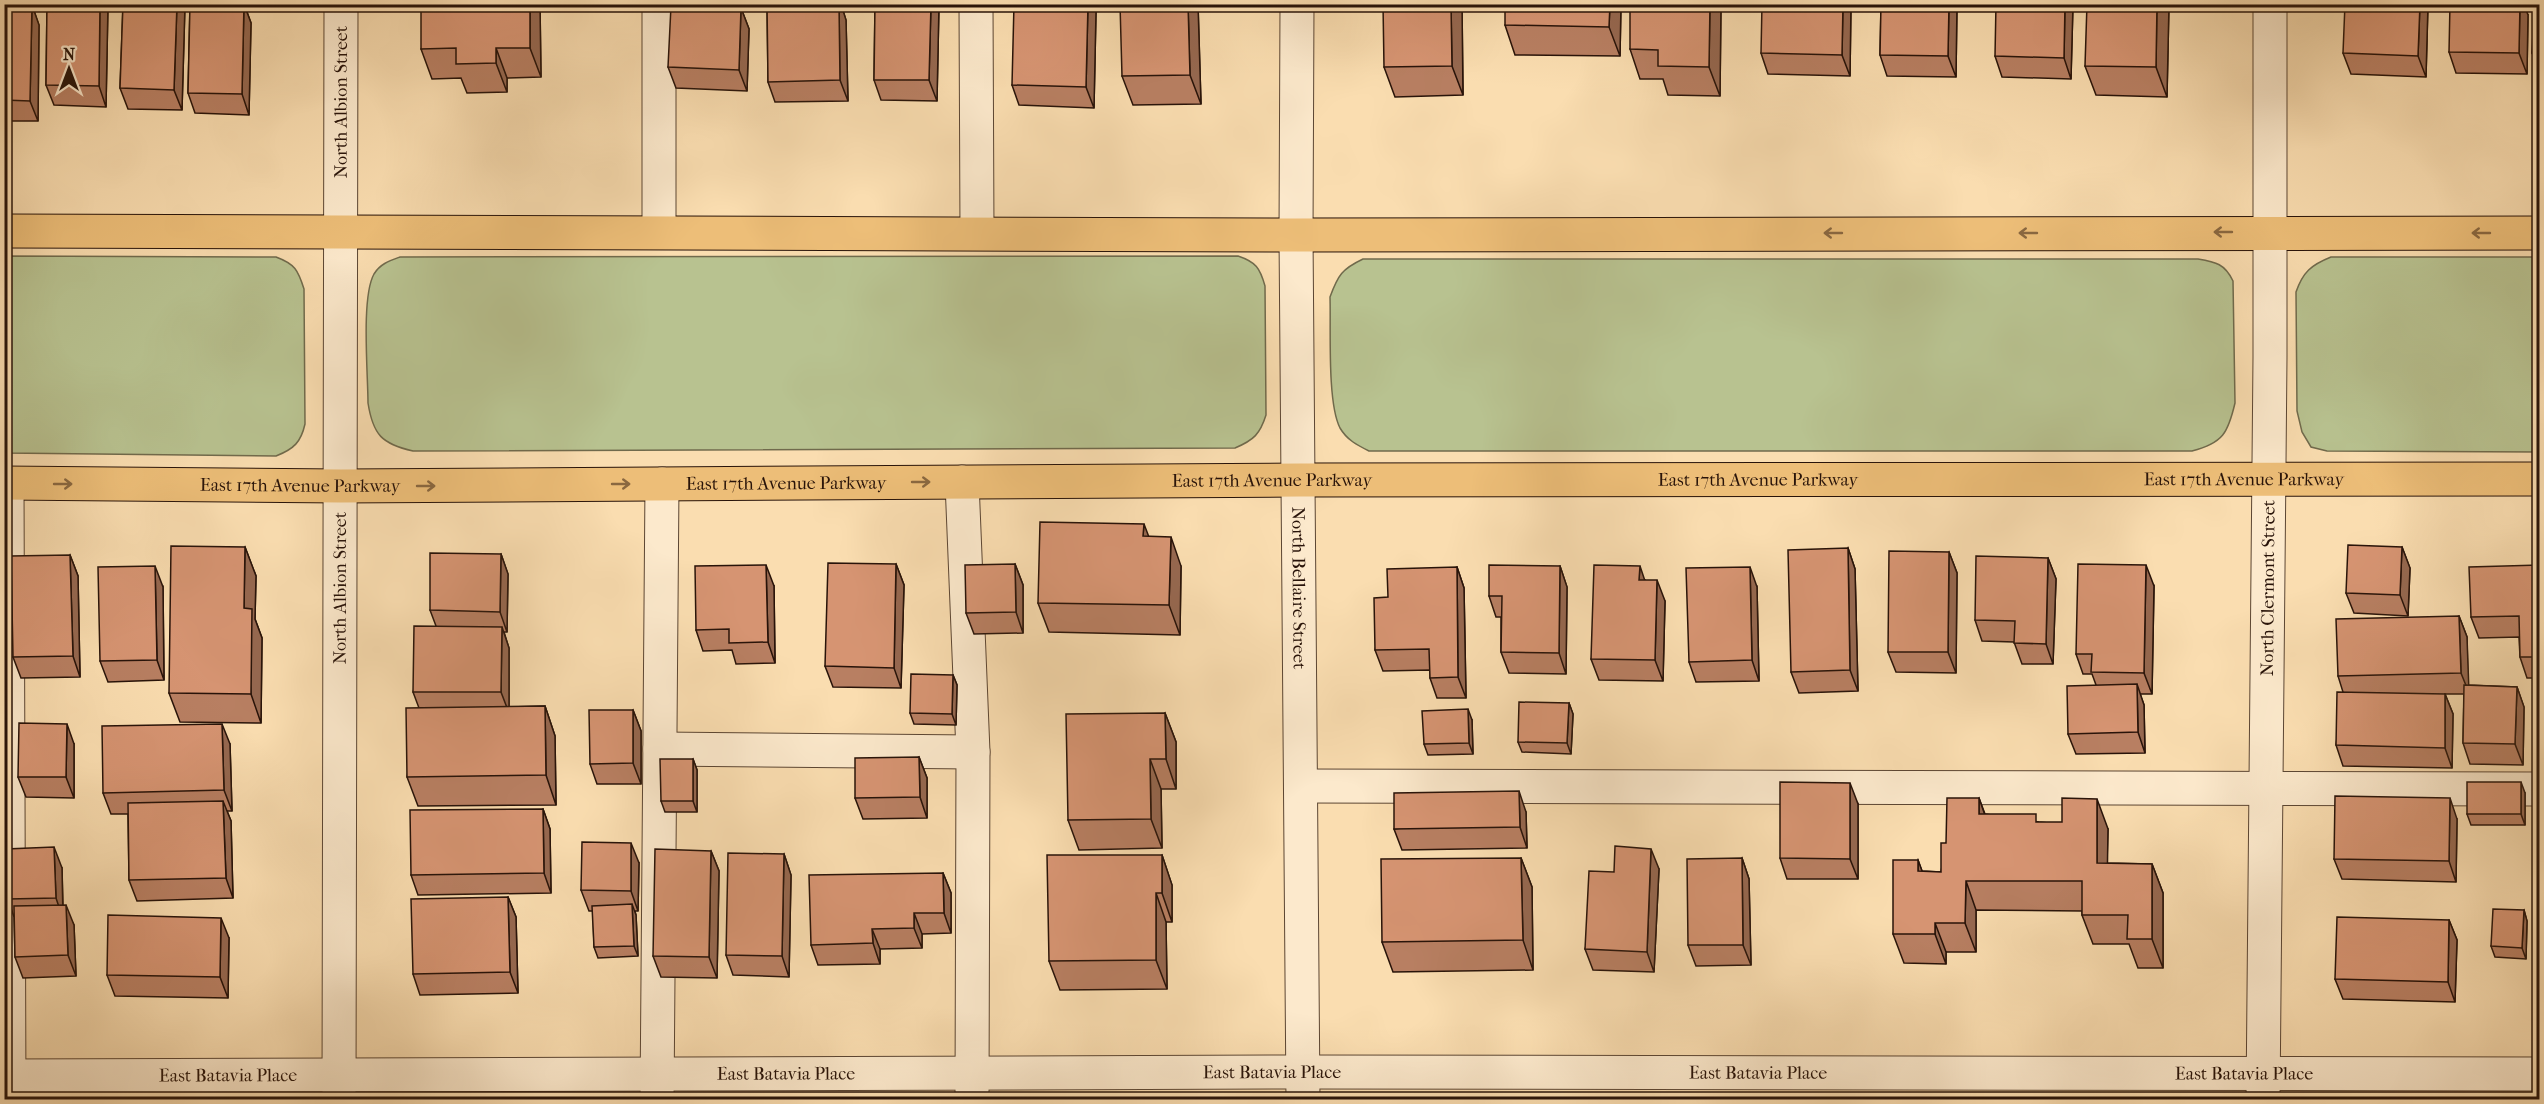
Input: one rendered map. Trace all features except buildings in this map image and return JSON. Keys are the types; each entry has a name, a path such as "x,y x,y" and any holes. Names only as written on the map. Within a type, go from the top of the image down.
{"main road":[{"path":"4,231 1296,235 2540,233"},
{"name":"East 17th Avenue Parkway","path":"6,483 341,486 1299,480 2540,479"}],"street":[{"name":"North Albion Street","path":"339,1088 341,4"},
{"path":"659,4 659,232"},
{"path":"976,4 977,233"},
{"name":"North Bellaire Street","path":"1297,4 1296,235 1303,1086"},
{"name":"North Clermont Street","path":"2264,1087 2270,4"},
{"path":"962,482 973,752 972,1087"},
{"path":"6,483 7,1084"},
{"path":"657,1087 662,484"},
{"path":"660,749 973,752"},
{"path":"1301,786 2540,789"},
{"name":"East Batavia Place","path":"7,1084 339,1088 2264,1087 2540,1074"}],"green space":[{"path":"5,256 276,257 288,262 298,272 304,289 305,424 299,440 288,451 276,456 5,453"},
{"path":"1238,256 1256,266 1265,286 1266,415 1255,436 1235,448 413,451 394,445 381,436 373,423 368,403 366,317 370,285 379,268 400,257"},
{"path":"2331,257 2539,257 2539,452 2327,451 2311,447 2302,432 2297,411 2296,292 2309,270"},
{"path":"1363,259 2198,259 2219,265 2227,271 2233,281 2235,403 2230,422 2222,435 2211,444 2192,451 1369,451 1349,439 1340,428 1331,384 1330,297 1342,274 1350,266"}]}
